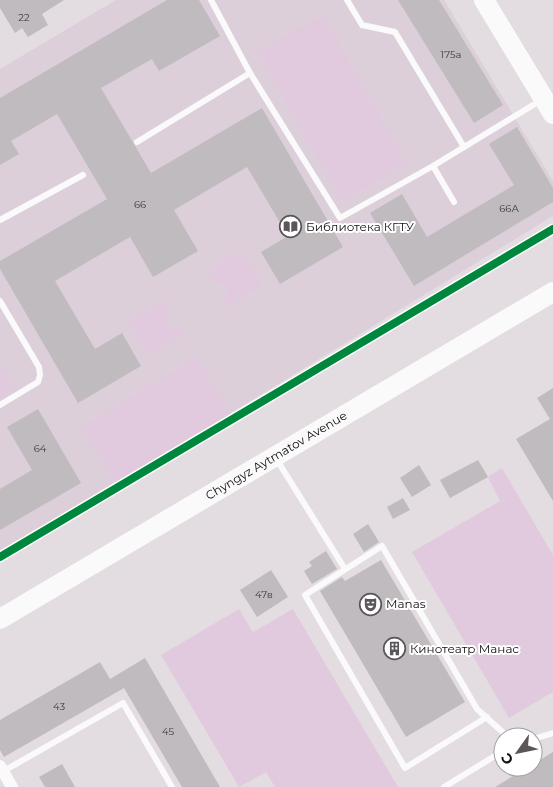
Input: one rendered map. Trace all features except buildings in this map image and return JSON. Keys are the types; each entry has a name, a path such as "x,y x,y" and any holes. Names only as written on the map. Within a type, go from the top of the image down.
{"main road":[{"path":"484,0 548,106"},
{"name":"Chyngyz Aytmatov Avenue","path":"0,618 553,292"}],"street":[{"path":"1,770 12,787"}],"lane":[{"path":"211,0 250,73 340,218 464,147 548,106"},
{"path":"348,0 362,25 395,32 464,147"},
{"path":"137,142 250,73"},
{"path":"433,166 454,202"},
{"path":"0,220 83,175"},
{"path":"0,301 39,367 40,375 38,382 0,405"},
{"path":"274,456 345,569"},
{"path":"487,718 405,768 305,595 382,546 477,708 497,727"},
{"path":"1,770 122,703 172,787"},
{"path":"444,787 493,757"}],"shaded area":[{"path":"116,0 444,0 553,181 553,216 0,554 0,69"},
{"path":"323,15 407,164 341,201 257,51"},
{"path":"242,250 263,285 226,307 223,302 227,295 227,290 222,283 212,283 208,279 212,276 210,269"},
{"path":"164,300 170,309 167,317 169,324 173,328 181,328 185,334 148,355 128,321"},
{"path":"197,357 232,416 116,485 81,427"},
{"path":"0,362 15,389 0,398"},
{"path":"502,468 553,555 553,692 509,718 412,552 500,501 488,477"},
{"path":"239,609 253,632 293,609 398,787 275,787 266,772 239,787 161,655"}],"cycle path":[{"path":"0,557 553,229"}],"place":[{"name":"Библиотека КГТУ","path":"290,227"},
{"name":"Manas","path":"370,604"},
{"name":"Кинотеатр Манас","path":"394,649"}]}
